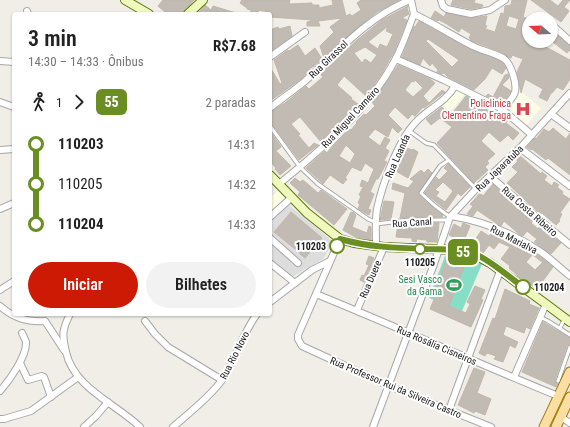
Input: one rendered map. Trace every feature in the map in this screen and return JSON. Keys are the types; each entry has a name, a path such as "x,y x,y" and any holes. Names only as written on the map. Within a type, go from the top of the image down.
{"main road":[{"path":"125,0 146,12"},
{"path":"190,12 203,0"},
{"path":"272,177 291,198 340,239 380,247 440,249 474,254 567,320"},
{"path":"544,427 570,372"},
{"path":"556,427 570,397"}],"street":[{"name":"Rua Girassol","path":"272,106 303,83 357,32 387,10 411,0"},
{"path":"411,0 414,14 439,26 473,46 506,61 510,67 515,91 510,100 502,109"},
{"path":"441,0 443,6 447,9 471,14 490,10 505,0"},
{"name":"Rua Miguel Carneiro","path":"279,184 336,134 369,98 396,59 414,14"},
{"path":"558,30 570,41"},
{"path":"272,56 305,32"},
{"path":"396,59 502,109 532,135"},
{"path":"0,61 12,62"},
{"name":"Rua Loanda","path":"380,247 376,223 377,211 382,191 394,160 408,130 417,120 446,98 455,86"},
{"name":"Rua Japaratuba","path":"373,427 440,249 450,218 476,189 520,148 570,93"},
{"path":"0,102 12,107"},
{"path":"551,114 570,128"},
{"path":"520,148 570,186"},
{"path":"0,150 12,149"},
{"name":"Rua Costa Ribeiro","path":"490,176 570,245"},
{"path":"272,215 291,198"},
{"path":"0,208 12,204"},
{"name":"Rua Marialva","path":"450,218 472,219 511,235 542,253 570,276"},
{"path":"316,294 340,239"},
{"path":"272,240 298,263"},
{"name":"Rua Duere","path":"357,310 380,247"},
{"path":"272,300 312,270 330,261"},
{"path":"272,265 295,283"},
{"path":"449,410 500,271"},
{"path":"0,290 12,282"},
{"name":"Rua Rosália Cisneiros","path":"316,294 444,347 467,359 558,396"},
{"name":"Rua Professor Rui da Silveira Castro","path":"316,294 298,335 298,339 302,346 389,386 490,427"},
{"path":"514,378 546,304"},
{"path":"0,306 12,315"},
{"path":"14,316 32,322 44,321 66,353"},
{"path":"69,316 63,329 62,338 72,368 78,377 88,387 140,427"},
{"name":"Rua Rio Novo","path":"173,427 197,407 222,380 234,359 247,330 256,316"},
{"path":"145,321 168,347 222,380"},
{"path":"0,391 7,384 10,376 23,357 26,342 22,333"},
{"path":"20,363 28,380 42,376 44,377 51,397"},
{"path":"0,419 31,411 40,406 78,377"},
{"path":"84,427 108,402"},
{"path":"561,417 570,423"}],"lane":[{"path":"272,129 300,167 318,184 376,223"},
{"path":"408,130 426,143 434,145 476,189"},
{"path":"449,160 440,166 421,193 450,218"},
{"name":"Rua Canal","path":"376,223 450,218"},
{"path":"540,317 570,335"},
{"path":"560,328 567,320"},
{"path":"558,381 570,347"}],"shaded area":[{"path":"457,88 465,94 450,112 443,105"},
{"name":"Policlinica Clementino Fraga","path":"520,91 541,108 525,127 505,109"},
{"path":"281,188 289,198 272,213 272,196"},
{"path":"289,205 333,242 323,259 290,278 272,262 272,219"}],"green space":[{"name":"Sesi Vasco da Gama","path":"445,256 462,256 482,264 462,311 429,298"}],"building":[{"path":"163,0 194,0 184,12 165,12 158,6"},
{"path":"242,0 290,0 289,4 312,3 312,5 319,5 319,8 333,5 332,0 342,0 346,16 350,14 352,16 361,10 357,3 361,0 399,0 377,12 364,22 324,58 320,46 334,32 330,27 342,18 318,21 320,26 307,26 307,22 313,20 272,17 272,12 258,10 258,12 251,12 251,10 247,9 240,3"},
{"path":"453,0 475,0 474,3 483,5 482,7 471,9 451,5"},
{"path":"512,0 527,0 524,12 522,12 522,48 548,48 570,60 570,79 563,90 557,87 551,93 547,101 539,97 543,89 525,79 521,93 517,72 523,59 512,55 510,58 501,52 470,40 471,39 469,38 471,34 461,28 459,32 439,20 438,21 431,18 435,11 444,17 446,13 470,18 487,16 485,25 487,26 485,29 495,32 501,13 504,14 505,6 511,5","holes":["509,16 519,19 516,29 506,26"]},
{"path":"531,0 550,0 558,6 563,0 570,0 564,7 569,11 561,22 558,20 558,12 547,12"},
{"path":"205,5 211,10 213,6 233,12 199,12"},
{"path":"408,6 407,8 409,14 402,18 407,20 394,52 381,75 366,96 344,76 337,85 358,104 348,116 345,119 344,118 321,142 300,117 291,124 309,148 314,143 318,145 299,160 272,124 272,111 285,103 306,86 309,89 323,77 320,74 357,40 382,20","holes":["388,26 386,31 393,34 387,47 380,44 378,49 368,42","365,47 377,55 371,63 365,59 362,63 354,53"]},
{"path":"419,21 471,50 500,61 506,68 502,74 492,68 485,79 474,90 448,77 444,73 442,74 437,72 438,70 432,63 430,66 423,58 420,65 402,57 414,26 415,27","holes":["428,39 459,60 452,67 426,41"]},
{"path":"290,26 292,36 272,50 272,29 278,27 279,29"},
{"path":"558,36 570,45 570,50 567,53 558,46"},
{"path":"298,45 305,56 315,48 322,59 301,79 272,100 272,70 280,84 282,83 274,60 288,50 289,51"},
{"path":"398,65 430,79 435,83 423,96 429,103 442,90 445,92 424,108 423,107 415,116 412,114 408,119 395,107 388,115 402,129 398,133 392,127 388,137 375,129 368,137 380,146 385,137 390,140 385,148 389,151 384,161 387,162 370,192 374,194 368,209 371,210 369,215 358,209 360,204 358,203 361,196 359,195 363,187 360,186 362,180 368,183 374,169 365,163 361,171 352,167 343,184 330,175 323,184 306,168 325,151 327,153 349,129 351,130 364,114 366,115 375,106 372,102","holes":["415,80 423,88 413,97 405,90 412,81 414,82","346,145 355,154 350,163 339,156"]},
{"path":"508,74 509,78 502,85 511,91 501,104 486,96 488,94 493,97 505,75"},
{"path":"466,96 476,101 494,115 497,111 508,120 506,123 519,133 513,140 508,135 500,142 489,132 481,141 495,154 487,161 489,163 485,167 488,170 474,183 437,143 452,127 440,118 431,125 426,119 442,107 450,116"},
{"path":"553,128 566,139 570,133 570,175 548,158 546,160 527,147 544,129 549,132"},
{"path":"272,134 281,147 276,151 291,166 280,175 275,169 276,168 272,163"},
{"path":"404,147 418,152 408,178 394,170"},
{"path":"519,155 541,174 542,172 547,176 544,180 552,186 554,182 559,185 557,187 563,192 562,194 570,199 560,213 562,214 559,220 560,221 556,225 542,213 540,214 507,183 518,172 512,167 518,161 515,159"},
{"path":"448,164 470,187 461,196 458,193 446,210 425,193 436,177 439,180 448,171 444,168","holes":["443,182 453,191 445,202 436,196 439,192 435,190"]},
{"path":"428,169 432,173 418,194 443,215 442,217 400,218 405,193 392,189 393,183 408,188 414,181 410,179 421,170 424,173"},
{"path":"295,178 300,182 303,180 318,193 321,190 347,209 334,225 298,195 300,192 290,183"},
{"path":"493,184 518,210 519,208 524,212 523,214 533,221 531,223 538,229 540,226 553,239 554,238 561,243 551,254 534,242 537,239 527,231 523,236 504,221 501,226 477,210 473,216 467,214 473,206 470,204 480,193 483,196"},
{"path":"384,201 394,202 391,219 380,220"},
{"path":"291,212 322,238 305,258 274,232"},
{"path":"351,212 356,215 352,227 367,233 369,226 371,227 371,240 357,238 343,230"},
{"path":"439,223 437,242 427,242 427,240 417,239 416,242 412,241 412,238 396,237 398,224"},
{"path":"463,223 470,226 462,245 455,242 457,239 449,235 454,224 461,228"},
{"path":"481,231 489,236 492,232 496,233 514,243 518,243 527,250 528,249 542,258 553,267 537,289 517,276 509,268 510,266 501,259 510,247 499,242 494,249 489,245 483,253 477,249 479,247 473,243","holes":["534,253 533,255 542,262 544,261 535,270 526,262"]},
{"path":"369,256 374,258 364,282 360,280 362,275 364,276 369,265 366,264"},
{"path":"447,258 455,261 451,269 454,270 460,262 465,264 449,306 466,313 470,304 467,302 475,286 485,290 481,299 483,300 471,327 430,309 435,297 433,296"},
{"path":"505,289 530,301 529,304 539,308 530,329 526,327 524,333 506,326 503,335 518,342 515,348 510,345 503,362 494,359 496,356 487,353 485,356 479,353 493,318 495,319"},
{"path":"543,322 570,338 570,344 567,346 555,380 558,384 556,387 522,372"},
{"path":"474,368 485,372 477,393 491,399 485,415 475,411 474,413 458,405"}],"bus line":[{"name":"55","path":"337,246 340,239 354,243 384,247 440,249 467,252 474,254 490,263 523,287"}],"place":[{"name":"Policlinica Clementino Fraga","path":"523,109"},
{"name":"110203","path":"337,246"},
{"name":"110205","path":"420,249"},
{"name":"Sesi Vasco da Gama","path":"454,285"},
{"name":"110204","path":"523,287"}]}
